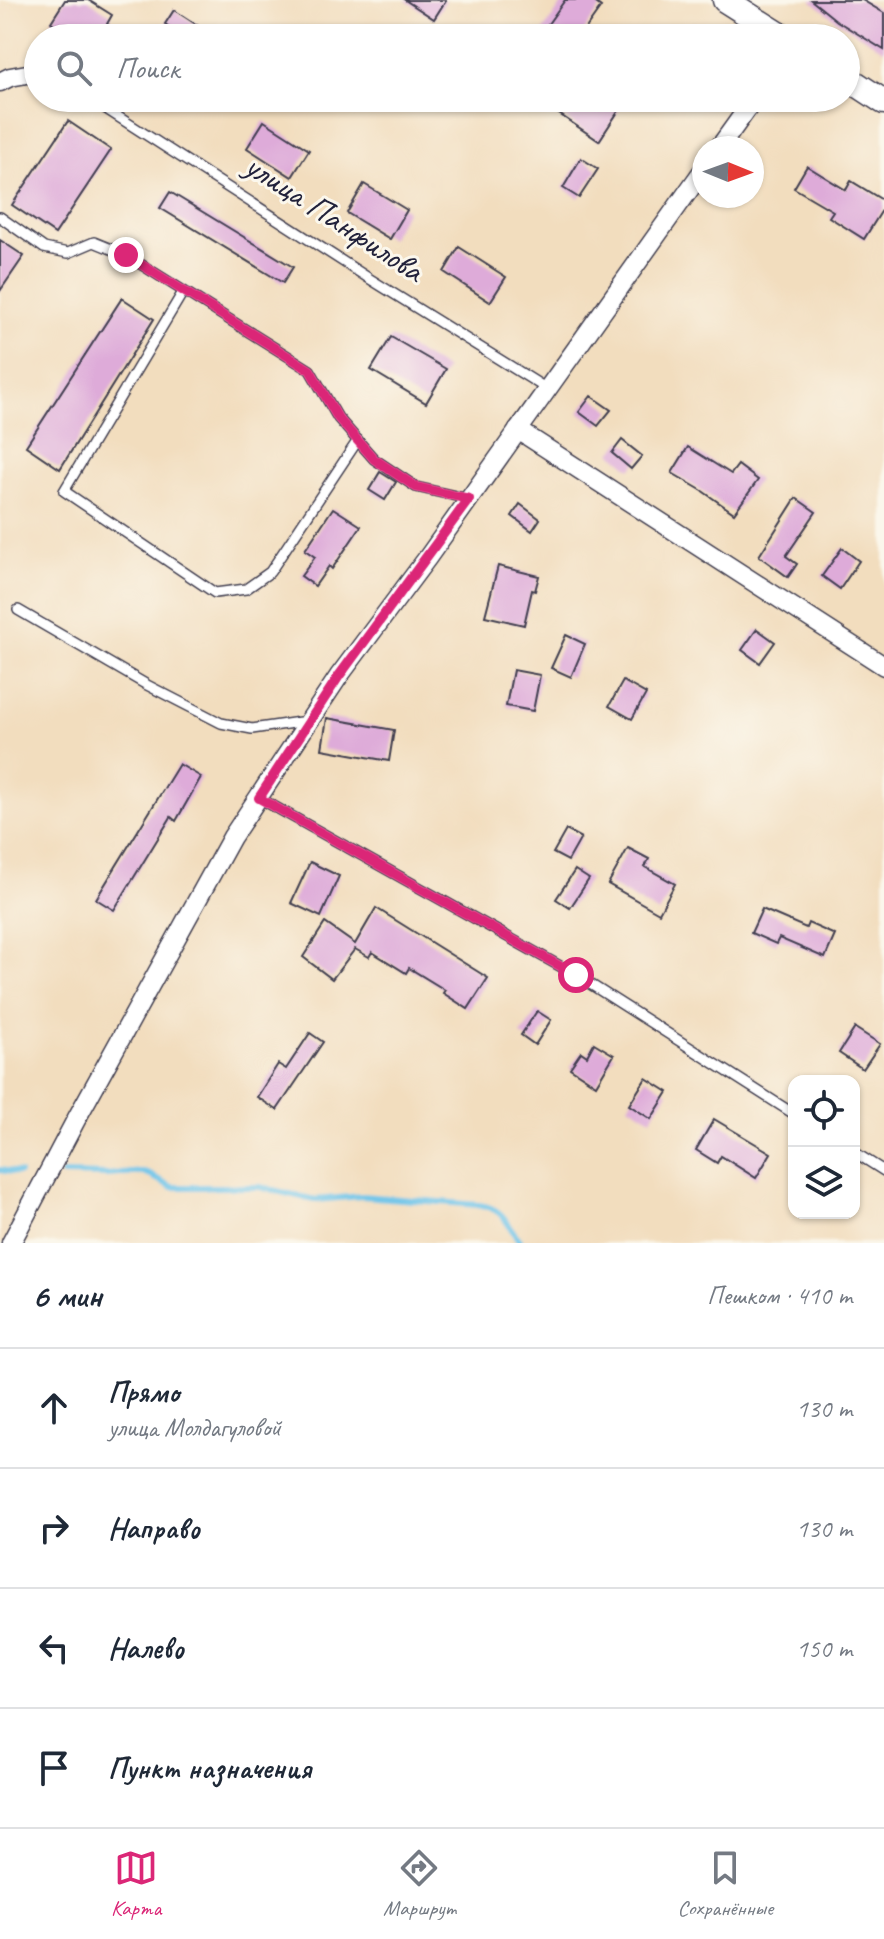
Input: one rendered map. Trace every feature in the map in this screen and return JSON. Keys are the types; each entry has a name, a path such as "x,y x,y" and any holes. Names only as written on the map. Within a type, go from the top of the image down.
{"main road":[{"path":"732,2 764,24"},
{"path":"860,86 884,102"}],"street":[{"path":"0,82 24,74"},
{"path":"728,136 745,112"},
{"path":"11,1243 232,837 339,676 692,186"},
{"path":"518,430 884,666"}],"lane":[{"name":"улица Панфилова","path":"111,112 547,389"},
{"path":"0,217 44,248 68,253 94,242 115,251 310,370 338,418 374,459 416,487 469,499"},
{"path":"183,292 64,491 215,593 246,589 270,572 358,440"},
{"path":"18,610 147,685 221,723 252,729 310,721"},
{"path":"259,798 576,975 788,1110"},
{"path":"860,1156 884,1171"}],"building":[{"path":"65,0 88,0 112,15 107,24 51,22"},
{"path":"405,0 446,0 434,19"},
{"path":"565,0 592,0 601,7 589,24 548,24"},
{"path":"811,0 862,0 884,13 884,50 860,35 860,24 837,21"},
{"path":"174,10 196,24 165,24"},
{"path":"556,112 618,112 599,141"},
{"path":"68,121 111,150 55,234 12,205"},
{"path":"264,121 309,150 292,177 247,148"},
{"path":"581,158 598,169 579,198 563,188"},
{"path":"807,166 846,190 851,181 884,201 884,207 864,239 829,217 833,211 794,188"},
{"path":"364,184 407,210 390,239 347,213"},
{"path":"170,192 293,267 283,283 160,208"},
{"path":"0,240 24,256 0,291"},
{"path":"459,247 506,277 490,302 444,272"},
{"path":"122,298 154,319 60,469 26,446"},
{"path":"391,337 446,369 426,403 371,370"},
{"path":"591,396 611,410 598,426 579,412"},
{"path":"622,440 642,456 631,469 612,453"},
{"path":"688,447 731,474 738,465 758,480 734,513 672,473"},
{"path":"380,472 396,482 385,500 369,490"},
{"path":"796,498 816,512 786,556 797,564 788,577 759,556"},
{"path":"520,504 540,519 532,531 512,516"},
{"path":"333,508 361,526 332,569 329,566 315,586 301,576 315,557 305,550"},
{"path":"842,548 859,561 840,589 822,576"},
{"path":"498,566 539,576 535,591 532,590 524,625 485,616"},
{"path":"757,629 775,642 760,663 742,650"},
{"path":"566,635 585,644 571,677 551,668"},
{"path":"513,670 540,675 533,711 506,706"},
{"path":"623,681 646,694 632,719 609,706"},
{"path":"327,718 394,730 389,761 322,749"},
{"path":"179,764 201,777 176,821 171,817 114,910 96,899"},
{"path":"566,830 581,838 568,861 553,853"},
{"path":"628,848 649,859 645,867 675,884 659,913 608,884"},
{"path":"310,862 339,876 321,917 291,903"},
{"path":"575,870 589,879 570,908 556,899"},
{"path":"376,908 488,978 468,1009 443,993 445,990 409,968 406,973 372,952 369,957 355,949 332,979 303,957 325,923 355,944"},
{"path":"762,909 806,928 808,923 835,935 825,958 779,938 776,944 751,933"},
{"path":"537,1011 551,1020 535,1045 521,1035"},
{"path":"855,1028 880,1044 863,1069 839,1053"},
{"path":"310,1033 323,1042 277,1110 257,1097 278,1064 286,1069"},
{"path":"594,1043 614,1055 596,1085 570,1068 581,1052 587,1056"},
{"path":"646,1078 668,1092 651,1119 629,1105"},
{"path":"714,1119 771,1153 756,1178 721,1156 717,1163 696,1150"}],"waterway":[{"path":"0,1170 19,1173"},
{"path":"63,1174 144,1172 172,1187 260,1187 315,1200 362,1196 479,1205 500,1214 521,1243"}],"route":[{"path":"126,255 310,370 338,418 374,459 416,487 469,499 339,676 259,798 576,975"}]}
